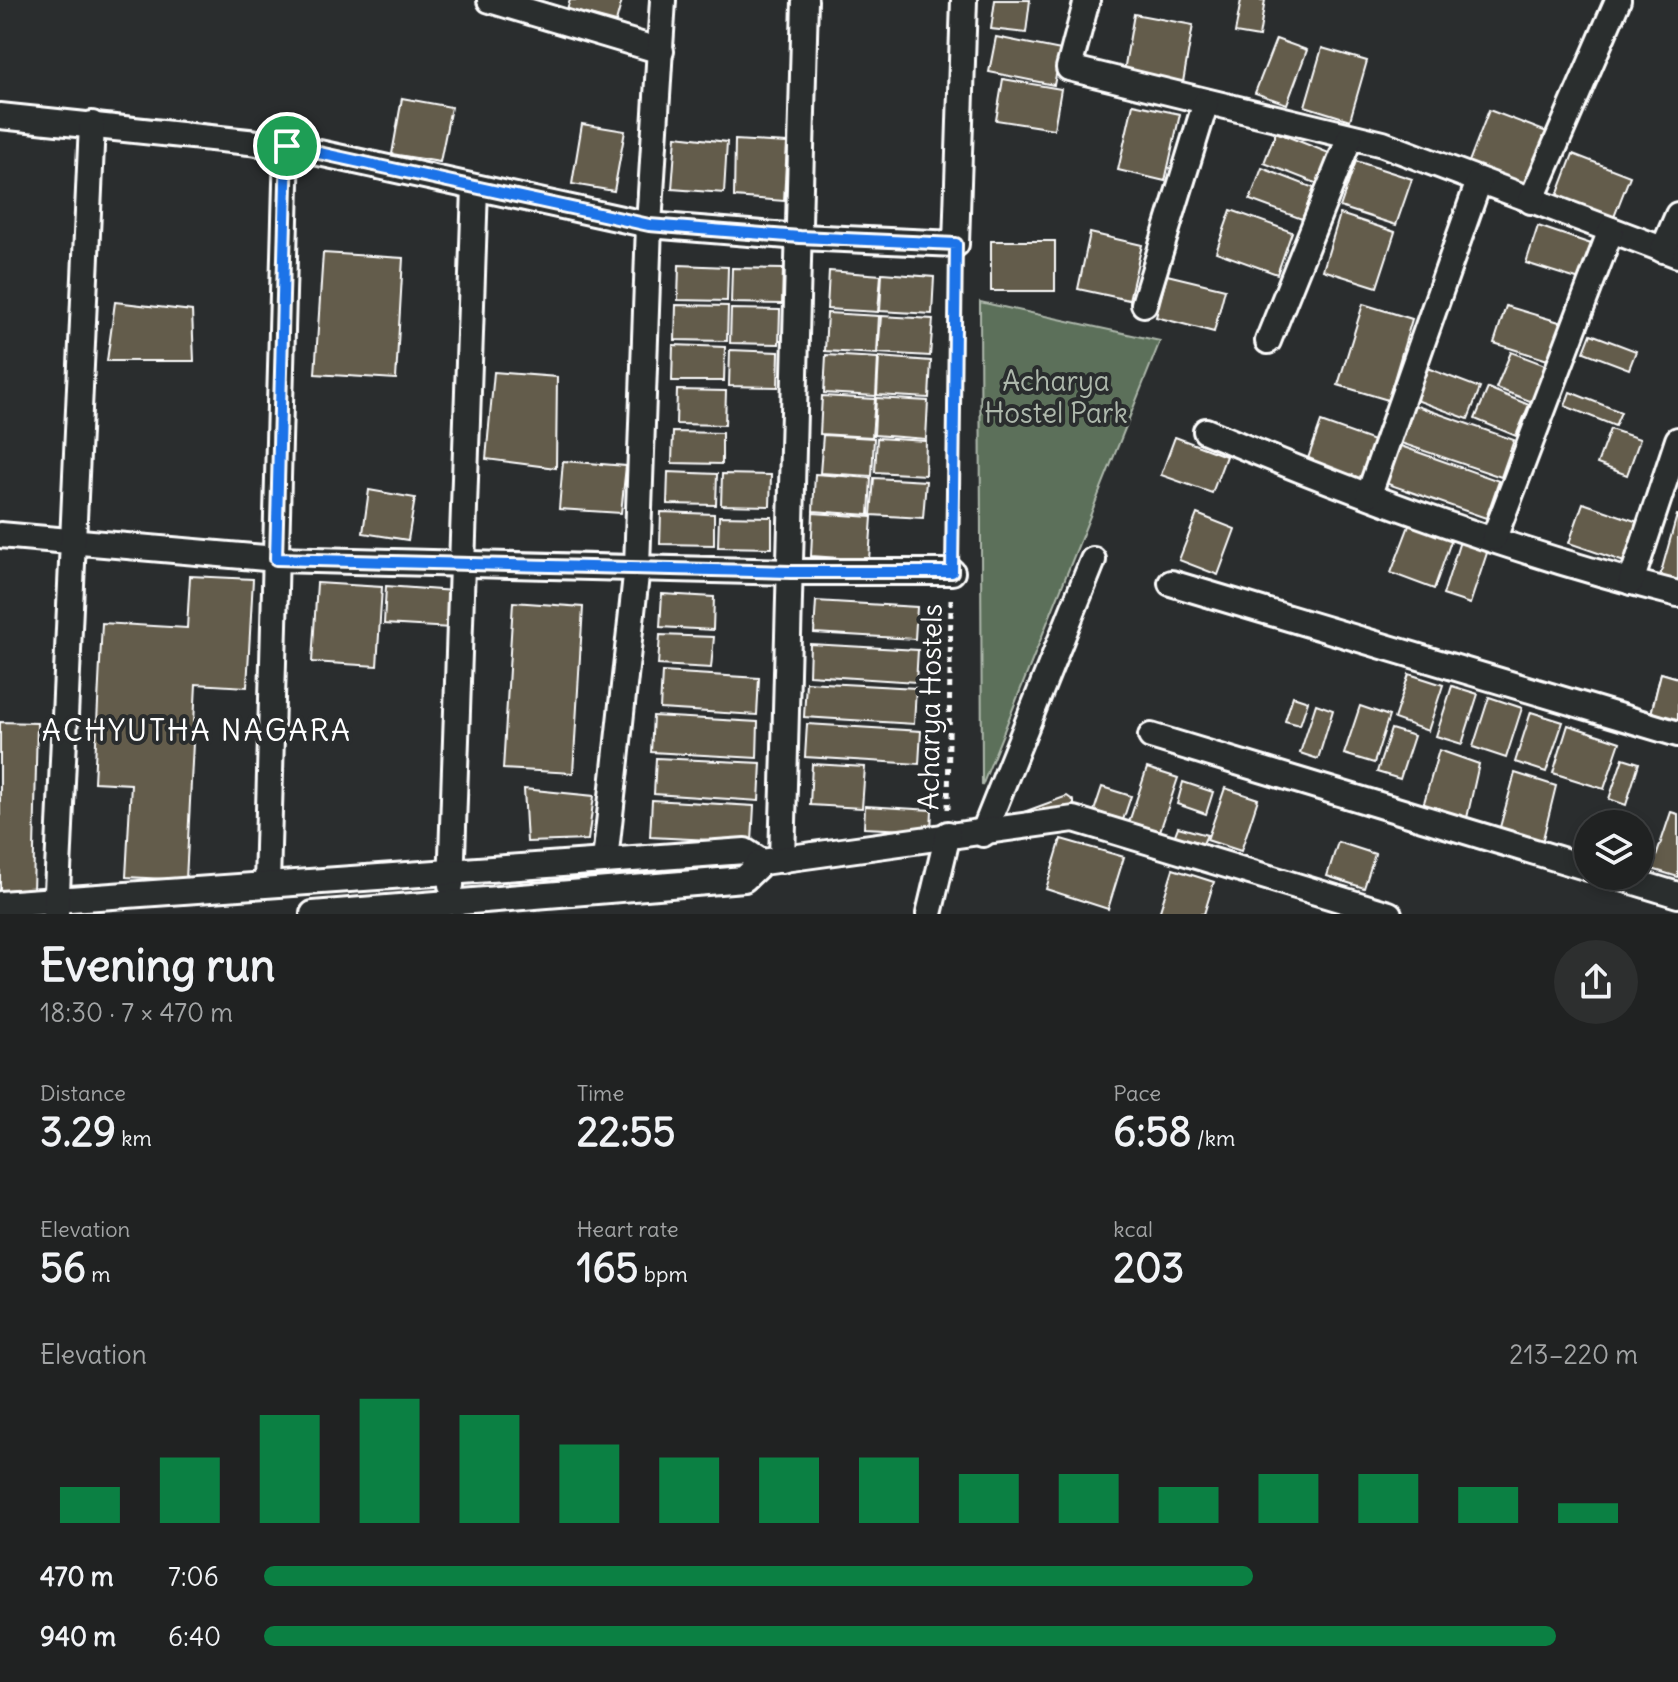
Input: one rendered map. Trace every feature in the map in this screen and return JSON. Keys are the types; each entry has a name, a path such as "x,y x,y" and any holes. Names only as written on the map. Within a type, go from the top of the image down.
{"street":[{"path":"490,0 661,51"},
{"path":"605,861 637,566 649,225 663,0"},
{"path":"772,861 791,572 805,0"},
{"path":"0,116 287,146 649,225 800,237 956,244 964,0"},
{"path":"1087,0 1069,68 1383,144 1670,253 1678,215"},
{"path":"1531,201 1618,0"},
{"path":"1144,304 1206,102"},
{"path":"56,906 92,124"},
{"path":"1268,341 1350,137"},
{"path":"267,884 287,146"},
{"path":"1369,494 1479,181"},
{"path":"452,902 450,871 475,188"},
{"path":"1494,538 1611,230"},
{"path":"1206,431 1294,468 1494,538 1678,594"},
{"path":"1631,582 1678,440"},
{"path":"0,535 276,559 791,572 952,572"},
{"path":"983,834 1093,560"},
{"path":"1171,583 1678,734"},
{"path":"1151,736 1574,864"},
{"path":"313,914 744,879 772,861 948,834 983,834 1074,819 1389,914"},
{"path":"929,914 948,834"},
{"path":"0,904 56,906 267,884 745,851 772,861"},
{"path":"1654,888 1678,895"}],"path":[{"name":"Acharya Hostels","path":"948,834 956,244"}],"green space":[{"name":"Acharya Hostel Park","path":"980,302 1160,341 982,786"}],"building":[{"path":"570,0 622,0 616,22 567,9"},
{"path":"995,0 1030,0 1026,33 991,29"},
{"path":"1241,0 1265,0 1259,37 1235,33"},
{"path":"1134,14 1193,25 1183,82 1124,71"},
{"path":"996,37 1061,50 1054,85 989,72"},
{"path":"1276,39 1307,50 1287,104 1255,93"},
{"path":"1322,48 1367,61 1350,120 1305,106"},
{"path":"1003,79 1061,89 1054,129 996,120"},
{"path":"402,98 451,107 440,162 392,154"},
{"path":"1133,104 1180,114 1165,181 1118,170"},
{"path":"1489,110 1547,132 1526,189 1467,167"},
{"path":"582,124 625,131 614,191 572,184"},
{"path":"1276,132 1334,155 1323,186 1264,163"},
{"path":"676,136 727,142 724,193 672,189"},
{"path":"735,140 787,143 784,201 734,197"},
{"path":"1573,154 1630,176 1614,217 1557,196"},
{"path":"1356,161 1412,179 1396,225 1340,207"},
{"path":"1262,168 1314,188 1302,219 1250,200"},
{"path":"1231,210 1292,232 1277,274 1216,252"},
{"path":"1340,214 1395,232 1377,287 1323,270"},
{"path":"1538,226 1594,245 1583,281 1526,263"},
{"path":"1090,233 1142,245 1129,300 1078,289"},
{"path":"991,241 1055,241 1055,291 991,291"},
{"path":"323,253 403,258 396,379 315,374"},
{"path":"679,265 728,267 727,301 678,300"},
{"path":"732,268 783,269 782,304 731,303"},
{"path":"829,271 881,275 878,312 827,309"},
{"path":"882,273 934,277 932,314 880,311"},
{"path":"1167,275 1225,289 1214,332 1156,317"},
{"path":"115,302 192,311 194,361 107,361"},
{"path":"1363,304 1412,319 1388,400 1338,385"},
{"path":"676,305 728,306 727,341 675,340"},
{"path":"1506,306 1566,324 1554,362 1494,343"},
{"path":"731,309 780,310 779,344 730,343"},
{"path":"827,313 879,316 877,354 825,351"},
{"path":"881,316 933,319 930,356 878,353"},
{"path":"1591,334 1636,351 1629,369 1584,352"},
{"path":"673,345 725,347 724,381 672,381"},
{"path":"730,350 779,352 778,387 729,386"},
{"path":"1511,352 1553,368 1538,404 1496,388"},
{"path":"826,355 878,358 876,396 824,393"},
{"path":"879,357 931,361 929,398 877,395"},
{"path":"1427,368 1480,388 1468,419 1416,400"},
{"path":"494,372 557,377 556,468 486,459"},
{"path":"1488,388 1529,405 1516,436 1475,419"},
{"path":"677,390 726,391 725,425 676,424"},
{"path":"1570,392 1621,412 1615,426 1565,406"},
{"path":"822,396 875,399 872,437 820,434"},
{"path":"876,398 928,401 926,439 874,435"},
{"path":"1411,404 1514,440 1501,477 1398,442"},
{"path":"1321,422 1374,441 1359,483 1306,464"},
{"path":"1610,429 1640,439 1627,475 1597,464"},
{"path":"673,432 722,433 722,464 672,463"},
{"path":"823,435 874,438 872,476 820,473"},
{"path":"1175,437 1226,456 1212,493 1161,475"},
{"path":"877,438 926,441 925,475 875,472"},
{"path":"1398,445 1499,481 1486,518 1385,483"},
{"path":"563,461 626,466 621,513 559,509"},
{"path":"668,472 717,474 716,505 667,504"},
{"path":"722,474 771,475 770,506 721,505"},
{"path":"815,474 871,478 869,515 813,511"},
{"path":"874,478 926,481 923,518 871,515"},
{"path":"369,490 415,498 408,540 363,533"},
{"path":"1583,503 1644,524 1630,564 1569,543"},
{"path":"661,512 714,514 714,545 660,544"},
{"path":"813,513 872,517 869,560 811,556"},
{"path":"1197,514 1235,529 1218,575 1179,560"},
{"path":"1678,515 1678,581 1660,576"},
{"path":"719,516 772,517 772,548 718,547"},
{"path":"1410,523 1452,538 1434,589 1391,573"},
{"path":"1460,541 1488,550 1470,604 1443,595"},
{"path":"190,576 253,579 247,687 196,684 186,880 126,877 131,784 94,782 102,623 187,628"},
{"path":"317,583 382,587 377,666 312,662"},
{"path":"386,586 453,591 451,628 384,624"},
{"path":"662,594 714,597 713,630 660,627"},
{"path":"816,601 917,607 915,639 814,633"},
{"path":"513,602 583,607 573,773 503,769"},
{"path":"660,635 714,637 711,668 658,665"},
{"path":"810,644 918,650 916,682 809,675"},
{"path":"662,672 759,678 757,715 660,709"},
{"path":"1661,673 1678,678 1678,734 1648,726"},
{"path":"1661,673 1678,678 1678,734 1648,726"},
{"path":"1409,674 1443,685 1428,731 1394,719"},
{"path":"806,682 916,688 914,724 804,717"},
{"path":"1452,686 1478,694 1462,744 1436,736"},
{"path":"1293,696 1308,701 1300,725 1285,721"},
{"path":"1489,697 1522,708 1506,758 1473,747"},
{"path":"1316,704 1333,710 1318,759 1300,753"},
{"path":"1360,706 1389,716 1374,763 1344,754"},
{"path":"1531,712 1563,722 1546,772 1515,762"},
{"path":"653,716 758,722 757,758 651,752"},
{"path":"0,722 37,723 33,893 0,892"},
{"path":"807,724 921,731 919,764 805,757"},
{"path":"1568,725 1620,742 1604,789 1553,773"},
{"path":"1391,729 1414,736 1400,779 1377,772"},
{"path":"1439,750 1479,764 1465,827 1421,813"},
{"path":"656,758 761,763 759,801 654,794"},
{"path":"1623,758 1639,763 1626,805 1609,799"},
{"path":"812,764 865,767 862,808 810,805"},
{"path":"1147,768 1178,778 1160,831 1129,822"},
{"path":"1515,773 1556,786 1540,851 1497,838"},
{"path":"1183,782 1213,792 1206,814 1177,804"},
{"path":"1102,787 1131,796 1123,820 1094,811"},
{"path":"1225,788 1258,799 1241,851 1207,840"},
{"path":"524,789 594,796 588,840 527,842"},
{"path":"1067,796 1074,801 1074,819 1020,823 1021,813"},
{"path":"652,800 754,806 752,842 650,837"},
{"path":"865,806 932,810 931,831 864,828"},
{"path":"1671,812 1678,814 1678,877 1654,870"},
{"path":"1178,827 1207,835 1201,848 1173,840"},
{"path":"1061,839 1124,857 1108,909 1046,889"},
{"path":"1338,842 1375,854 1364,888 1327,876"},
{"path":"1173,869 1214,882 1204,914 1159,914"}],"district":[{"name":"ACHYUTHA NAGARA","path":"197,731"}],"route":[{"path":"287,146 649,225 800,237 956,244 952,572 791,572 276,559 287,146"}]}
